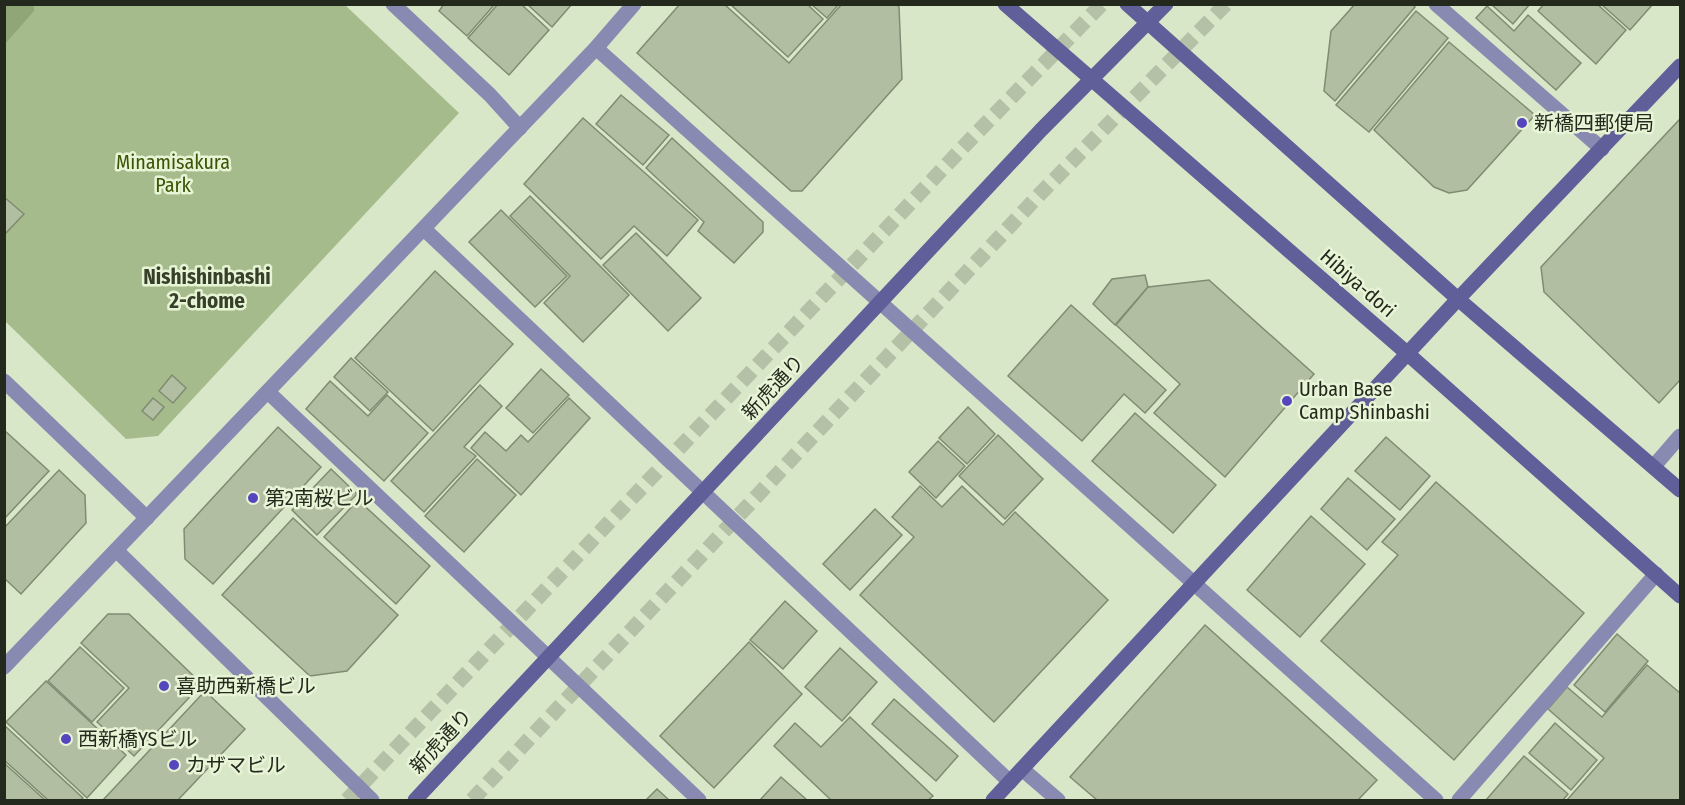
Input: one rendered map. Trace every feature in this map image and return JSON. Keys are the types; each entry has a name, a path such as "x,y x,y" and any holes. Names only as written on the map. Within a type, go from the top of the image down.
{"main road":[{"name":"Hibiya-dori","path":"1005,4 1408,354 1680,596"},
{"path":"1127,4 1458,299 1680,490"},
{"name":"新虎通り","path":"415,801 1041,130 1166,4"},
{"path":"993,801 1458,299 1680,66"}],"street":[{"path":"393,4 490,95 520,128"},
{"path":"4,667 520,128 596,48 634,4"},
{"path":"1436,4 1602,149"},
{"path":"596,48 1436,801"},
{"path":"424,229 1010,782"},
{"path":"4,381 147,518"},
{"path":"268,392 699,801"},
{"path":"1654,466 1680,436"},
{"path":"116,550 372,801"},
{"path":"1459,801 1656,574"},
{"path":"1022,769 1058,801"}],"green space":[{"path":"5,4 34,5 34,11 5,44"},
{"name":"Minamisakura Park","path":"5,5 345,5 459,113 158,436 126,439 5,321"}],"building":[{"path":"444,4 495,4 467,36 439,11"},
{"path":"498,4 521,4 549,30 509,75 468,38"},
{"path":"527,4 572,4 552,27"},
{"path":"680,4 724,4 789,63 842,4 896,4 899,7 902,79 802,191 791,191 637,53"},
{"path":"730,4 807,4 823,19 788,57"},
{"path":"811,4 839,4 827,18"},
{"path":"1355,4 1412,4 1415,7 1335,101 1324,91 1331,31"},
{"path":"1491,4 1530,4 1513,24"},
{"path":"1544,4 1597,4 1626,30 1596,64 1538,11"},
{"path":"1601,4 1653,4 1630,30"},
{"path":"1487,6 1514,31 1528,15 1581,63 1556,90 1476,18"},
{"path":"1416,11 1448,38 1369,132 1336,105"},
{"path":"1449,42 1535,115 1467,190 1449,193 1434,187 1374,130"},
{"path":"621,95 669,135 643,165 596,124"},
{"path":"583,118 698,220 667,256 634,226 601,259 524,184"},
{"path":"1680,119 1680,380 1659,403 1544,292 1541,267"},
{"path":"672,138 763,222 763,232 734,263 698,231 704,222 646,168"},
{"path":"530,196 629,295 583,342 544,303 570,276 510,216"},
{"path":"4,197 24,214 4,235"},
{"path":"501,210 567,276 535,307 469,242"},
{"path":"636,233 701,298 668,331 603,265"},
{"path":"435,271 513,344 433,431 355,358"},
{"path":"1145,275 1148,287 1115,325 1093,304 1112,279"},
{"path":"1209,280 1314,374 1225,477 1154,413 1180,384 1116,325 1148,287"},
{"path":"1071,305 1166,390 1145,413 1124,394 1082,441 1008,376"},
{"path":"351,358 388,392 370,411 334,377"},
{"path":"541,369 569,395 533,433 506,408"},
{"path":"172,375 186,388 173,403 159,391"},
{"path":"330,381 368,416 387,395 428,433 384,481 306,409"},
{"path":"480,385 502,406 464,447 476,456 424,512 391,481"},
{"path":"153,398 164,407 153,420 142,411"},
{"path":"569,398 590,418 521,495 471,448 485,432 506,451 521,435 528,442"},
{"path":"968,407 995,434 967,464 939,438"},
{"path":"1135,413 1216,485 1173,533 1092,461"},
{"name":"第2南桜ビル","path":"278,427 321,467 213,584 185,559 184,529"},
{"path":"4,430 49,471 4,519"},
{"path":"998,435 1043,479 1005,519 959,476"},
{"path":"1386,437 1430,476 1400,510 1355,471"},
{"path":"938,441 965,466 936,498 909,472"},
{"path":"477,459 516,495 464,552 425,516"},
{"path":"331,469 357,494 317,535 292,510"},
{"path":"59,470 85,495 86,523 21,594 4,578 4,528"},
{"path":"1348,478 1395,519 1367,550 1321,509"},
{"path":"1436,482 1584,613 1454,760 1321,641 1398,555 1382,542"},
{"path":"920,486 942,507 962,486 1003,525 1015,512 1108,600 994,722 860,595 914,537 892,517"},
{"path":"358,500 430,566 396,604 324,537"},
{"path":"875,509 902,535 850,590 823,564"},
{"path":"1311,516 1365,564 1300,637 1247,590"},
{"path":"293,518 398,615 347,671 310,676 222,595"},
{"path":"785,601 817,631 783,669 750,640"},
{"name":"喜助西新橋ビル","path":"108,614 129,614 202,684 134,756 97,722 129,688 81,643"},
{"path":"1205,625 1377,780 1358,800 1097,800 1070,777"},
{"path":"1617,634 1648,661 1605,712 1574,685"},
{"path":"749,642 802,694 714,788 660,736"},
{"path":"80,647 124,688 92,722 48,681"},
{"path":"840,648 877,682 842,721 805,687"},
{"path":"1647,665 1680,693 1680,800 1567,800 1604,758 1548,709 1567,687 1602,717"},
{"name":"西新橋YSビル","path":"46,681 126,755 87,798 6,722"},
{"name":"カザマビル","path":"205,691 245,729 178,800 103,800"},
{"path":"894,699 958,756 936,781 872,724"},
{"path":"850,717 933,796 928,800 831,800 774,746 795,723 821,747"},
{"path":"1555,723 1597,760 1571,790 1529,753"},
{"path":"4,725 83,798 80,800 48,800 4,760"},
{"path":"1524,756 1568,794 1563,800 1486,800"},
{"path":"4,763 45,800 4,800"},
{"path":"781,777 807,800 760,800"},
{"path":"657,789 669,800 646,800"}],"tunnel":[{"path":"347,800 969,141 1102,4"},
{"path":"472,800 1039,195 1226,4"}],"place":[{"name":"新橋四郵便局","path":"1522,123"},
{"name":"Urban Base Camp Shinbashi","path":"1287,401"},
{"name":"第2南桜ビル","path":"253,498"},
{"name":"喜助西新橋ビル","path":"164,686"},
{"name":"西新橋YSビル","path":"66,739"},
{"name":"カザマビル","path":"174,765"}],"district":[{"name":"Nishishinbashi 2-chome","path":"207,289"}]}
